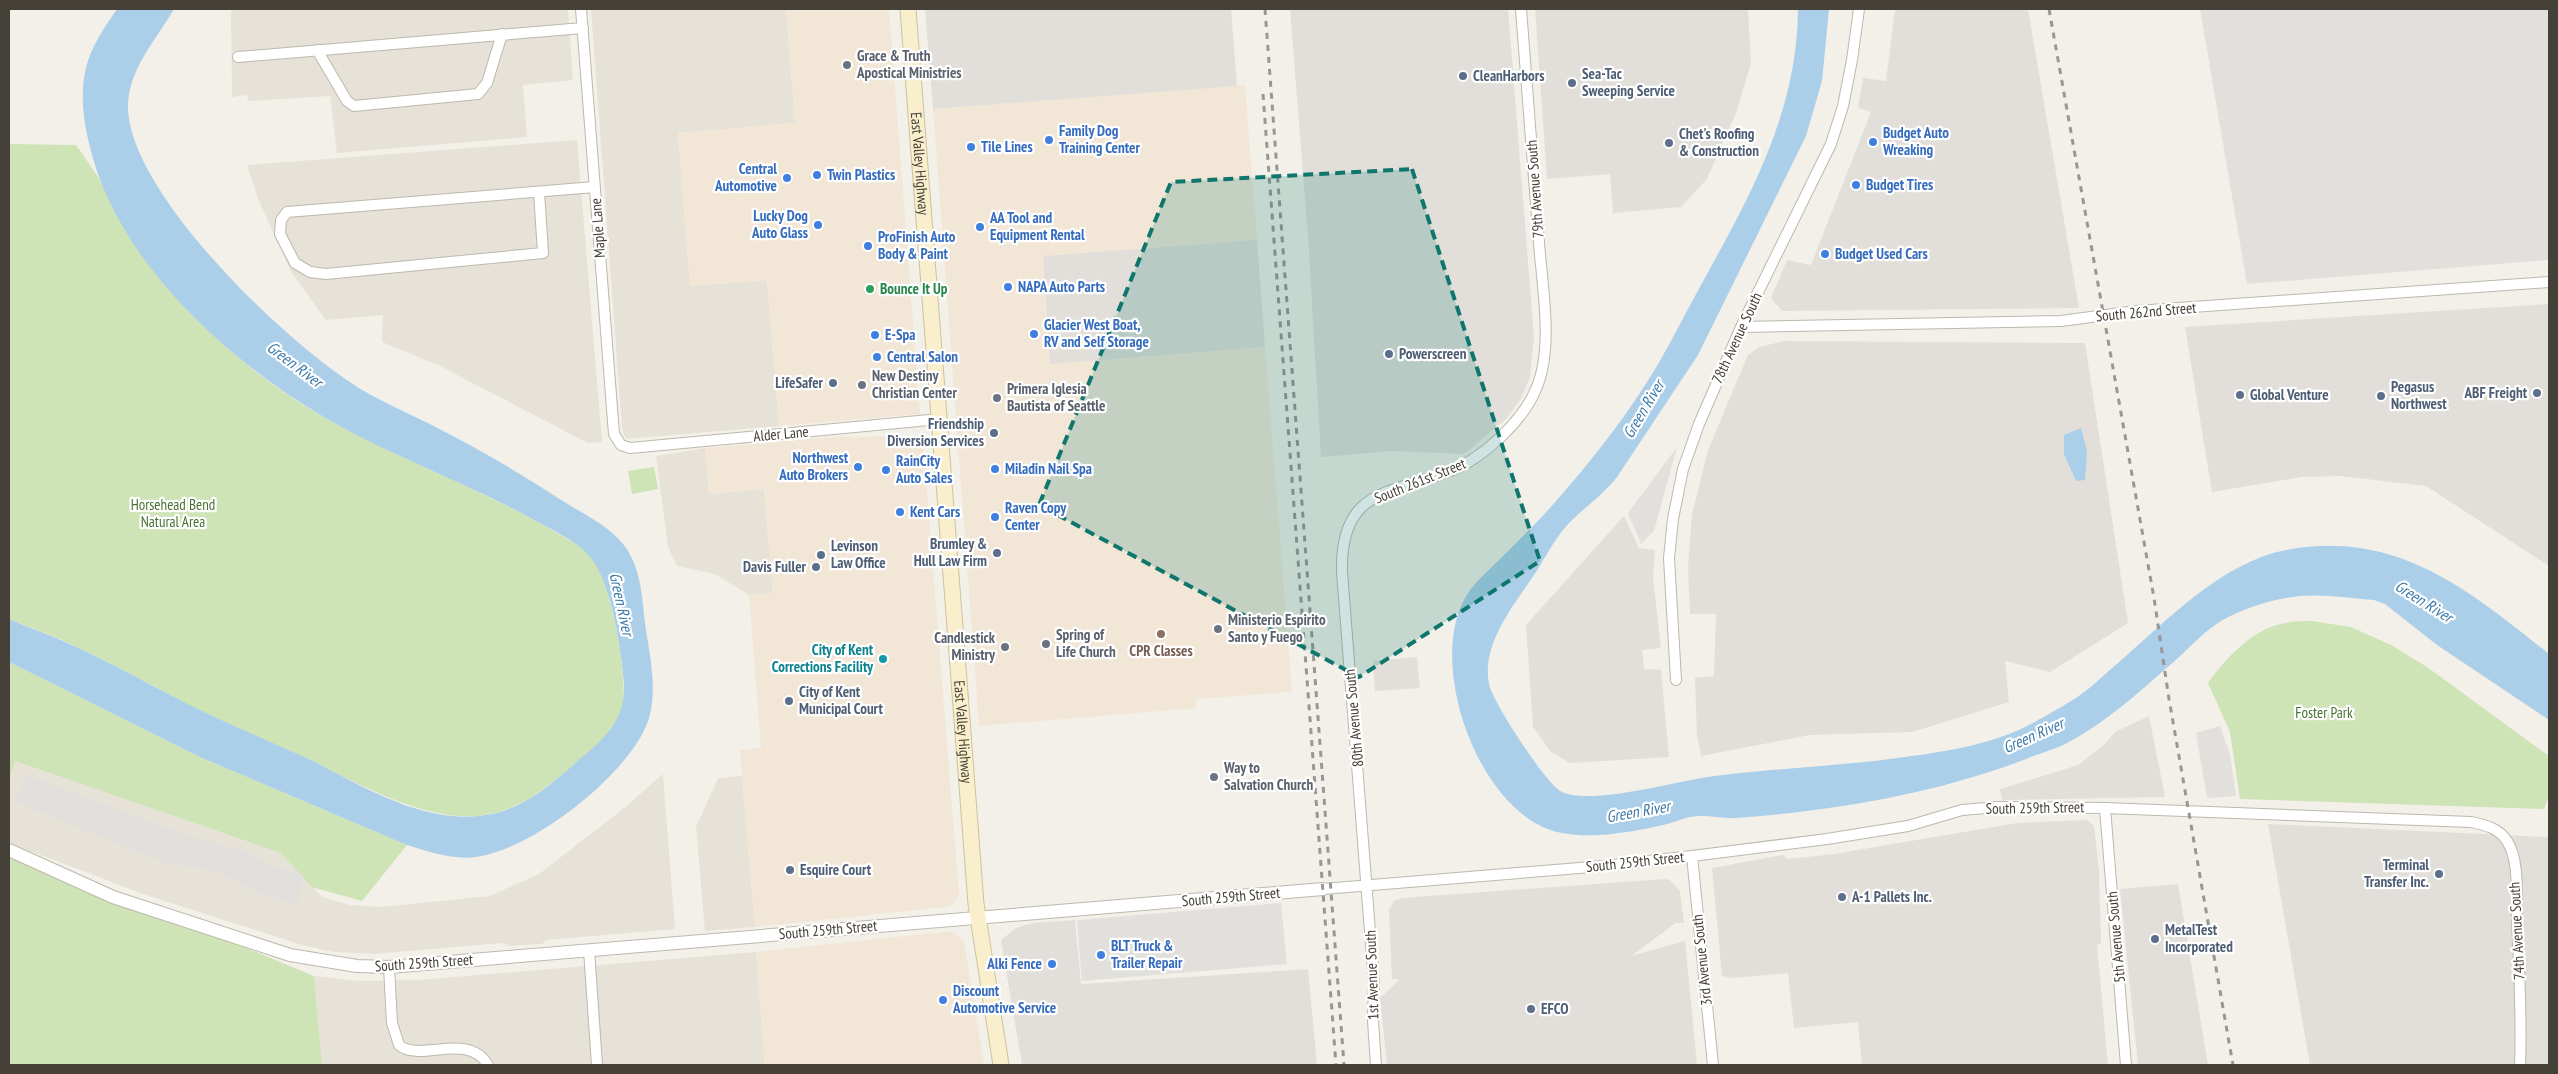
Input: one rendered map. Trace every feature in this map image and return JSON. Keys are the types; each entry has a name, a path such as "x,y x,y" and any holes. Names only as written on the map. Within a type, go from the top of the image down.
{"main road":[{"name":"East Valley Highway","path":"908,9 978,917 1001,1065"}],"street":[{"name":"Maple Lane","path":"581,9 614,434 621,445"},
{"name":"79th Avenue South","path":"1521,9 1544,318 1542,370"},
{"name":"78th Avenue South","path":"1676,680 1669,558 1673,519 1690,448 1741,326 1831,144 1845,97 1859,9"},
{"path":"238,57 582,28"},
{"path":"317,50 348,101 354,106 478,94 487,83 502,34"},
{"path":"539,192 543,253 326,274 310,272 295,263 280,234 281,220 287,212 595,187"},
{"name":"South 262nd Street","path":"1741,326 2061,321 2136,311 2549,282"},
{"name":"South 261st Street","path":"1342,550 1343,540 1352,519 1370,500 1398,486 1450,471 1467,463 1506,431 1529,402 1536,389 1542,370"},
{"name":"Alder Lane","path":"621,445 630,448 940,420"},
{"name":"80th Avenue South","path":"1342,550 1367,886"},
{"name":"South 259th Street","path":"9,850 113,897 290,954 357,966 389,967 1604,866 1827,839 1908,826 1962,810 1998,807 2105,808 2471,822"},
{"name":"5th Avenue South","path":"2105,808 2126,1065"},
{"name":"74th Avenue South","path":"2471,822 2497,831 2507,841 2511,852 2515,885 2521,1029 2520,1065"},
{"name":"3rd Avenue South","path":"1692,856 1713,1065"},
{"name":"1st Avenue South","path":"1367,886 1374,983 1373,1021 1376,1065"},
{"path":"589,950 597,1065"},
{"path":"389,967 395,1036 403,1048 416,1051 457,1048 467,1050 481,1058 488,1065"}],"highlighted area":[{"path":"1412,169 1540,561 1359,677 1039,505 1171,182"}],"shaded area":[{"path":"231,9 568,9 573,80 523,85 527,137 337,153 330,96 248,101 247,95 232,97"},
{"path":"591,9 786,9 795,123 678,133 690,286 767,280 779,426 627,439 624,435"},
{"path":"786,9 889,9 920,414 779,426 767,280 690,286 678,133 795,123"},
{"path":"925,9 1231,9 1237,86 933,109"},
{"path":"1290,9 1508,9 1534,337 1530,377 1521,399 1506,419 1464,454 1392,451 1321,457 1308,236"},
{"path":"1535,9 1748,9 1751,63 1736,113 1707,179 1681,207 1613,213 1610,174 1547,179"},
{"path":"1895,9 2028,9 2079,308 1782,311 1771,298 1787,260 1811,265 1871,112 1858,108 1863,78 1886,81"},
{"path":"2200,9 2549,9 2549,260 2247,284"},
{"path":"1245,85 1257,240 1043,256 1050,363 1265,347 1292,692 1196,699 1196,708 979,726 933,109"},
{"path":"577,140 602,442 588,443 440,366 382,342 383,315 326,320 291,272 259,201 247,165"},
{"path":"1257,240 1265,347 1050,364 1043,256"},
{"path":"2549,304 2549,566 2426,486 2340,476 2302,477 2212,492 2185,327"},
{"path":"1784,341 2085,343 2128,623 2050,672 2005,661 2009,702 1912,732 1810,735 1701,756 1697,735 1695,678 1714,676 1716,614 1690,614 1688,567 1692,515 1708,450 1748,355 1759,347"},
{"path":"833,437 918,437 923,442 959,894 952,905 945,907 755,927 740,750 761,748 749,595 773,593 764,489 709,494 705,448"},
{"path":"1677,447 1654,531 1641,544 1628,513"},
{"path":"705,448 709,494 764,489 773,593 749,595 715,574 677,566 668,547 656,456"},
{"path":"1624,516 1639,548 1655,550 1653,577 1661,648 1642,650 1644,669 1661,670 1669,757 1570,763 1551,752 1533,727 1526,625"},
{"path":"1417,657 1420,688 1375,691 1373,661"},
{"path":"2149,716 2165,797 2002,800 2000,789 2078,765 2105,744 2115,732"},
{"path":"2220,726 2230,754 2236,796 2207,798 2196,733"},
{"path":"15,761 282,853 322,897 350,905 381,907 490,896 539,874 623,809 663,774 675,929 546,940 542,944 508,946 502,943 373,954 334,952 302,945 146,895 9,843 9,777"},
{"path":"27,775 179,832 246,852 270,865 303,875 299,905 261,894 214,870 169,864 15,802"},
{"path":"742,776 755,927 705,931 696,827 718,778"},
{"path":"2087,820 2094,826 2099,871 2101,944 2097,945 2108,1065 1862,1065 1858,1022 1794,1028 1788,973 1732,978 1722,976 1712,868 1783,855 1788,859 1834,854 2017,823"},
{"path":"2268,824 2549,837 2549,1065 2310,1065"},
{"path":"1670,880 1680,891 1684,923 1676,923 1631,956 1685,941 1697,1065 1387,1065 1380,998 1400,979 1392,979 1389,910 1394,901 1401,898"},
{"path":"2178,884 2208,1065 2138,1065 2120,889"},
{"path":"1281,903 1287,964 1082,981 1077,920"},
{"path":"1075,920 1081,984 1308,969 1317,1065 1022,1065 1001,940 1016,928 1032,923"},
{"path":"952,931 964,941 984,1065 765,1065 756,952"},
{"path":"756,952 765,1065 322,1065 314,976 360,981 417,980"}],"green space":[{"name":"Horsehead Bend Natural Area","path":"9,144 76,145 102,183 130,238 174,296 226,348 285,393 347,430 517,511 568,539 587,553 599,570 606,588 621,658 623,700 621,714 615,726 606,736 554,781 521,803 485,815 443,814 424,810 374,791 203,712 83,650 9,619"},
{"path":"654,467 658,489 632,494 628,471"},
{"name":"Foster Park","path":"2295,621 2312,621 2351,627 2391,645 2427,667 2549,756 2549,796 2544,809 2240,799 2230,732 2208,683 2241,646 2262,631 2273,626"},
{"path":"9,662 200,757 407,845 362,901 312,887 281,853 15,761 9,780"},
{"path":"9,850 314,976 322,1065 9,1065"}],"water":[{"name":"Green River","path":"117,9 174,9 139,66 133,79 128,105 135,141 155,182 184,225 221,268 261,309 339,375 371,395 481,451 596,521 623,544 634,562 641,592 652,670 653,694 649,718 639,739 623,762 602,784 578,805 524,840 499,851 467,858 441,855 407,845 200,757 9,662 9,619 81,649 206,713 313,761 371,791 413,808 456,816 492,814 517,805 540,792 601,740 615,722 623,699 624,685 621,655 609,599 597,568 584,551 564,536 511,508 368,441 305,405 264,377 225,346 187,310 154,272 125,231 103,188 85,125 83,96 84,77 88,60 95,44"},
{"name":"Green River","path":"1798,9 1829,9 1822,81 1806,136 1698,355 1617,477 1606,490 1564,528 1555,540 1502,625 1490,654 1488,669 1492,693 1509,724 1533,760 1555,786 1562,792 1576,795 1615,794 1699,778 1922,755 1987,741 2033,723 2077,697 2196,596 2217,580 2239,567 2262,557 2286,550 2326,546 2362,548 2396,557 2429,570 2460,587 2519,630 2549,654 2549,720 2437,645 2385,604 2374,600 2347,597 2300,596 2259,604 2221,621 2204,633 2127,702 2099,724 2069,742 1956,782 1883,799 1809,811 1736,818 1696,816 1639,830 1600,835 1562,833 1533,822 1508,801 1486,772 1469,738 1458,702 1452,665 1454,631 1463,602 1470,590 1540,519 1588,463 1613,432 1663,356 1737,219 1767,153 1780,119 1789,84 1796,47"},
{"path":"2081,428 2087,451 2085,480 2076,481 2064,454 2064,435"}],"railway":[{"path":"1265,9 1344,1065"},
{"path":"2049,9 2154,598 2169,699 2233,1065"},
{"path":"1263,94 1336,1065"}],"place":[{"name":"Grace & Truth Apostical Ministries","path":"847,65"},
{"name":"CleanHarbors","path":"1463,76"},
{"name":"Sea-Tac Sweeping Service","path":"1572,83"},
{"name":"Family Dog Training Center","path":"1049,140"},
{"name":"Budget Auto Wreaking","path":"1873,142"},
{"name":"Chet's Roofing & Construction","path":"1669,143"},
{"name":"Tile Lines","path":"971,147"},
{"name":"Twin Plastics","path":"817,175"},
{"name":"Central Automotive","path":"787,178"},
{"name":"Budget Tires","path":"1856,185"},
{"name":"Lucky Dog Auto Glass","path":"818,225"},
{"name":"AA Tool and Equipment Rental","path":"980,227"},
{"name":"ProFinish Auto Body & Paint","path":"868,246"},
{"name":"Budget Used Cars","path":"1825,254"},
{"name":"NAPA Auto Parts","path":"1008,287"},
{"name":"Bounce It Up","path":"870,289"},
{"name":"Glacier West Boat, RV and Self Storage","path":"1034,334"},
{"name":"E-Spa","path":"875,335"},
{"name":"Powerscreen","path":"1389,354"},
{"name":"Central Salon","path":"877,357"},
{"name":"LifeSafer","path":"833,383"},
{"name":"New Destiny Christian Center","path":"862,385"},
{"name":"ABF Freight","path":"2537,393"},
{"name":"Global Venture","path":"2240,395"},
{"name":"Pegasus Northwest","path":"2381,396"},
{"name":"Primera Iglesia Bautista of Seattle","path":"997,398"},
{"name":"Friendship Diversion Services","path":"994,433"},
{"name":"Northwest Auto Brokers","path":"858,467"},
{"name":"Miladin Nail Spa","path":"995,469"},
{"name":"RainCity Auto Sales","path":"886,470"},
{"name":"Kent Cars","path":"900,512"},
{"name":"Raven Copy Center","path":"995,517"},
{"name":"Brumley & Hull Law Firm","path":"997,553"},
{"name":"Levinson Law Office","path":"821,555"},
{"name":"Davis Fuller","path":"816,567"},
{"name":"Ministerio Espirito Santo y Fuego","path":"1218,629"},
{"name":"CPR Classes","path":"1161,634"},
{"name":"Spring of Life Church","path":"1046,644"},
{"name":"Candlestick Ministry","path":"1005,647"},
{"name":"City of Kent Corrections Facility","path":"883,659"},
{"name":"City of Kent Municipal Court","path":"789,701"},
{"name":"Way to Salvation Church","path":"1214,777"},
{"name":"Esquire Court","path":"790,870"},
{"name":"Terminal Transfer Inc.","path":"2439,874"},
{"name":"A-1 Pallets Inc.","path":"1842,897"},
{"name":"MetalTest Incorporated","path":"2155,939"},
{"name":"BLT Truck & Trailer Repair","path":"1101,955"},
{"name":"Alki Fence","path":"1052,964"},
{"name":"Discount Automotive Service","path":"943,1000"},
{"name":"EFCO","path":"1531,1009"}]}
